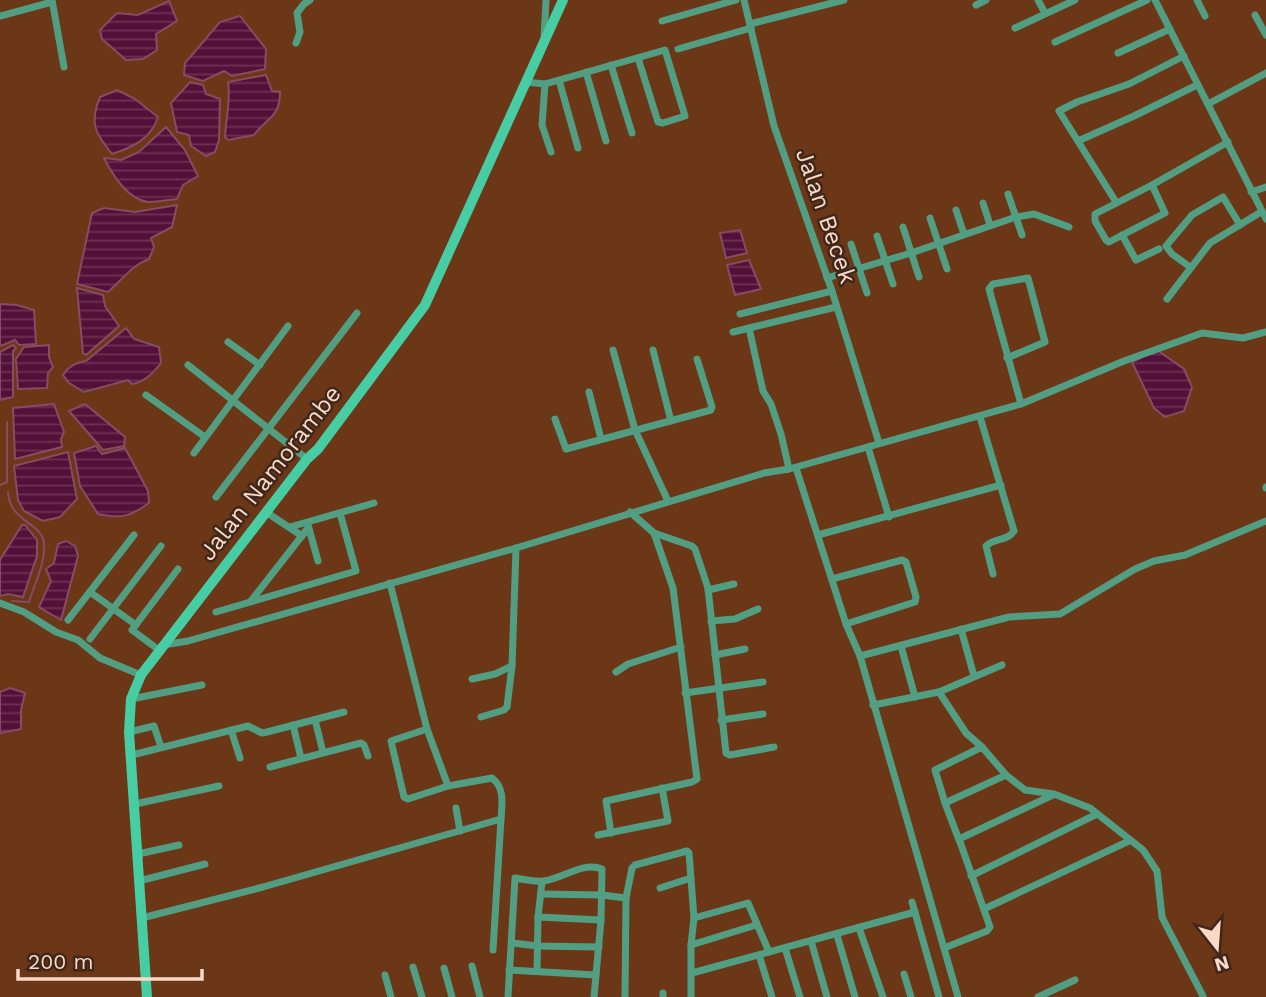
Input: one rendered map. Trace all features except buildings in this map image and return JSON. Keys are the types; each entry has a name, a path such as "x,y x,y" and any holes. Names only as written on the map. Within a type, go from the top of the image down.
{"main road":[{"name":"Jalan Namorambe","path":"147,997 130,732 131,699 141,675 307,459 318,449 425,305 563,0"}],"street":[{"path":"296,43 300,32 297,13 310,0"},
{"path":"543,44 546,0"},
{"path":"662,21 736,0"},
{"name":"Jalan Becek","path":"744,0 774,126 832,291 878,443"},
{"path":"678,49 844,0"},
{"path":"976,5 986,0"},
{"path":"1038,0 1045,13"},
{"path":"1015,29 1075,0"},
{"path":"1055,42 1147,0"},
{"path":"1197,0 1205,16"},
{"path":"0,16 52,1 64,67"},
{"path":"1158,1 1197,85 1264,216 1240,225 1210,243 1167,299"},
{"path":"1255,15 1266,35"},
{"path":"1118,52 1170,29"},
{"path":"525,82 545,84 665,50 685,116 663,124 658,122 638,58"},
{"path":"1116,202 1060,109 1129,83 1184,56"},
{"path":"611,65 632,133"},
{"path":"586,72 606,141"},
{"path":"1208,104 1266,74"},
{"path":"558,80 578,148"},
{"path":"545,84 542,125 551,152"},
{"path":"1078,141 1197,85"},
{"path":"1152,185 1165,213 1109,242 1106,240 1094,218 1116,202 1228,142"},
{"path":"1251,192 1266,187"},
{"path":"1008,194 1021,235"},
{"path":"1189,267 1166,246 1192,215 1223,197 1240,225"},
{"path":"983,203 990,225"},
{"path":"957,210 964,234"},
{"path":"827,278 1016,217 1034,214 1069,227"},
{"path":"930,218 947,269"},
{"path":"902,228 919,277"},
{"path":"1122,235 1136,260 1159,249"},
{"path":"877,236 893,284"},
{"path":"850,244 867,293"},
{"path":"1007,358 1045,342 1029,281 1025,278 993,284 989,289 1007,358 1021,404"},
{"path":"740,314 832,291"},
{"path":"733,332 836,307"},
{"path":"216,497 357,313"},
{"path":"194,453 288,327"},
{"path":"749,328 763,391 771,404 859,656 958,997"},
{"path":"178,569 132,631 160,647 516,548 764,473 792,469 878,443 980,417 1021,404 1202,332 1243,338 1266,332"},
{"path":"228,342 260,365"},
{"path":"613,350 635,430 668,502"},
{"path":"653,350 671,421"},
{"path":"555,419 565,449 712,409 697,359"},
{"path":"188,365 307,459"},
{"path":"589,392 601,439"},
{"path":"146,395 205,437"},
{"path":"980,417 1014,531 1010,536 990,542 986,546 993,574"},
{"path":"868,447 889,517"},
{"path":"818,535 1000,485"},
{"path":"290,527 308,525 374,503"},
{"path":"266,512 302,536"},
{"path":"630,512 654,533 694,547 709,590 721,720 728,755 775,747"},
{"path":"216,611 356,571 340,513"},
{"path":"859,656 1013,617 1060,614 1135,569 1154,561 1185,555 1266,521"},
{"path":"251,601 308,525"},
{"path":"308,525 318,561"},
{"path":"611,832 606,801 697,779 674,588 654,533"},
{"path":"68,620 134,535"},
{"path":"90,639 161,546"},
{"path":"481,717 506,708 512,666 516,548"},
{"path":"832,579 902,560 906,562 915,602 846,624"},
{"path":"390,583 427,729 448,786"},
{"path":"709,590 734,584"},
{"path":"90,592 136,625"},
{"path":"0,603 24,612 56,632 78,640 100,658 141,675"},
{"path":"712,621 735,619 758,609"},
{"path":"961,629 974,676"},
{"path":"901,646 915,697"},
{"path":"616,672 628,664 681,647"},
{"path":"715,655 746,649"},
{"path":"873,705 939,692 1002,665"},
{"path":"472,679 495,674 512,666"},
{"path":"685,693 763,682"},
{"path":"131,699 202,685"},
{"path":"939,692 966,733 1024,790 1054,794 1090,808 1143,850 1157,871 1162,917 1203,996"},
{"path":"132,755 231,730 251,726 262,733 344,712"},
{"path":"721,720 763,714"},
{"path":"315,720 323,752"},
{"path":"293,725 301,758"},
{"path":"130,732 154,726 161,747"},
{"path":"427,729 391,741 403,795 408,799 448,786 489,778 495,780 502,793 493,950"},
{"path":"231,730 240,758"},
{"path":"270,767 360,743 364,745 368,756"},
{"path":"944,948 989,930 990,927 935,770 982,747"},
{"path":"945,803 1006,775"},
{"path":"135,804 219,786"},
{"path":"598,835 668,821 662,788"},
{"path":"959,840 962,836 1054,794"},
{"path":"456,808 460,831"},
{"path":"971,876 1097,814"},
{"path":"142,918 501,820"},
{"path":"984,909 1129,841"},
{"path":"138,854 179,845"},
{"path":"625,997 626,898 633,866 687,851 694,918 691,997"},
{"path":"139,881 205,864"},
{"path":"508,997 515,878 542,881 583,868 600,867 601,920 594,997"},
{"path":"660,888 691,878"},
{"path":"537,971 542,881"},
{"path":"541,894 626,898"},
{"path":"912,902 939,997"},
{"path":"694,918 746,903 751,907 769,952"},
{"path":"692,973 915,912"},
{"path":"538,917 601,920"},
{"path":"691,945 756,925"},
{"path":"859,928 883,997"},
{"path":"837,934 855,997"},
{"path":"811,941 827,997"},
{"path":"512,943 599,947"},
{"path":"785,948 800,997"},
{"path":"759,955 772,997"},
{"path":"472,966 480,997"},
{"path":"413,967 422,997"},
{"path":"444,968 452,997"},
{"path":"509,970 596,975"},
{"path":"904,974 911,997"},
{"path":"385,975 391,997"},
{"path":"1038,997 1074,980"}],"shaded area":[{"path":"169,1 177,21 156,34 157,50 143,59 126,60 102,39 100,30 117,13 138,15"},
{"path":"240,16 266,49 265,69 232,76 224,71 203,81 184,75 185,63 220,22"},
{"path":"266,75 272,91 280,92 278,107 254,135 228,140 225,137 229,103 228,82"},
{"path":"190,82 203,85 206,94 220,99 219,140 215,152 206,156 191,146 189,135 177,132 171,103"},
{"path":"117,90 135,99 158,117 146,137 112,154 101,140 94,121 100,97"},
{"path":"166,127 185,150 198,176 183,185 177,199 152,202 141,200 127,191 104,158 121,160 139,152"},
{"path":"177,205 172,227 151,238 154,247 149,259 132,269 108,292 77,284 92,213 104,208 135,212"},
{"path":"740,230 747,253 726,258 720,233"},
{"path":"749,260 761,289 735,295 727,265"},
{"path":"77,288 103,295 105,306 119,326 86,355 83,353"},
{"path":"0,304 34,310 36,344 19,345 15,340 0,346"},
{"path":"126,328 134,339 159,347 161,363 152,374 137,383 132,384 128,380 84,392 69,383 63,375 67,370 86,361"},
{"path":"13,345 16,348 13,351 13,397 0,400 0,352"},
{"path":"49,345 49,357 53,367 48,373 47,388 18,389 16,359 24,347"},
{"path":"1157,350 1184,369 1192,387 1184,411 1165,417 1154,408 1132,362"},
{"path":"54,404 64,432 62,447 15,459 13,408"},
{"path":"85,404 125,437 124,446 103,450 69,411"},
{"path":"96,446 102,454 125,448 148,491 149,503 125,516 98,514 80,486 74,453"},
{"path":"68,452 77,499 60,517 43,521 24,511 18,500 14,466"},
{"path":"22,525 25,525 37,540 37,556 23,597 8,594 0,596 0,560"},
{"path":"66,541 75,546 78,556 61,620 39,607 51,581 46,569 54,563 58,544"},
{"path":"10,688 25,693 21,729 0,733 0,692"}],"waterway":[{"path":"0,485 7,482 7,422"},
{"path":"8,492 14,510 38,531 44,543 41,566 29,602 12,601"}]}
